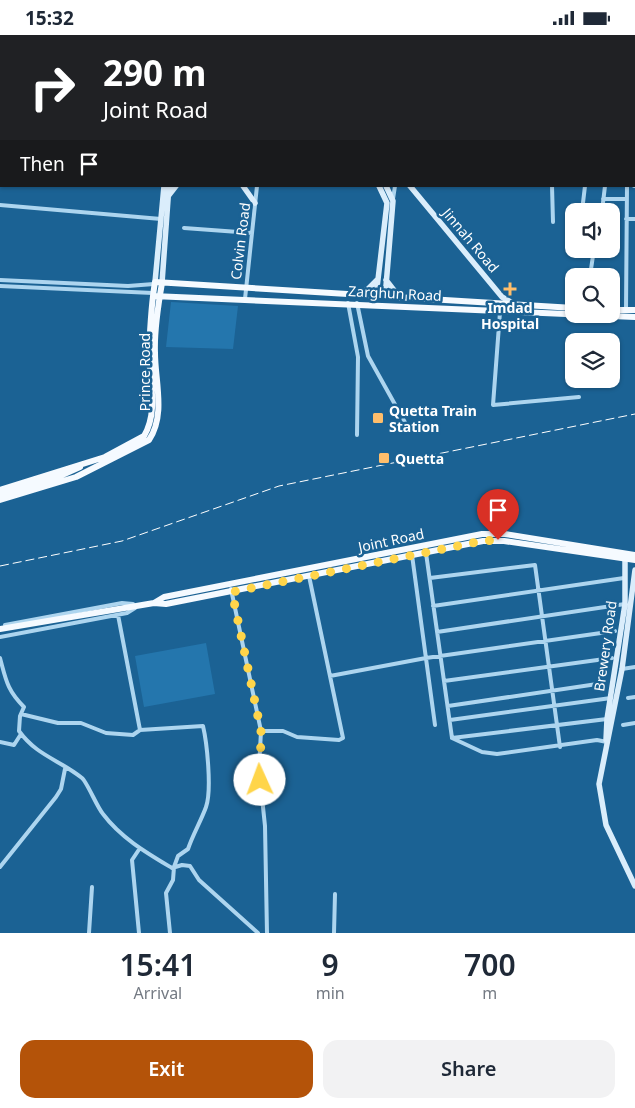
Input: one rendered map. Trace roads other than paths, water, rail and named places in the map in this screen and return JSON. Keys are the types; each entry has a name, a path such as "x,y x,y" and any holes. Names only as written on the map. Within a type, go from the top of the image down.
{"main road":[{"name":"Prince Road","path":"157,283 164,187"},
{"name":"Prince Road","path":"96,463 141,446 154,433 159,397 155,353 155,295 169,187"},
{"path":"169,195 175,187"},
{"path":"244,187 255,203"},
{"path":"379,187 387,203 380,277 377,288 379,291 385,290 393,201 386,187"},
{"name":"Jinnah Road","path":"411,187 502,297 516,305"},
{"path":"356,295 368,289 380,277"},
{"path":"386,280 400,298"},
{"name":"Zarghun Road","path":"157,283 565,308"},
{"name":"Zarghun Road","path":"155,295 635,317"},
{"path":"620,310 635,310"},
{"path":"0,495 96,463"},
{"path":"0,490 96,463"},
{"path":"0,500 76,477 96,463"},
{"name":"Joint Road","path":"154,603 164,597 487,534 505,534 625,556 635,560"},
{"name":"Joint Road","path":"0,628 123,607 154,603 166,604 482,541 498,540 625,556 635,555"},
{"name":"Brewery Road","path":"607,742 607,719 625,604 625,556"},
{"name":"Brewery Road","path":"635,570 622,669 599,784 601,806 606,825 635,886"}],"street":[{"name":"Colvin Road","path":"245,299 257,187"},
{"path":"393,201 395,187"},
{"path":"552,187 553,222"},
{"path":"583,203 585,187"},
{"path":"603,203 605,187"},
{"path":"626,310 627,187"},
{"path":"603,199 626,199"},
{"path":"0,205 161,219"},
{"path":"626,219 635,219"},
{"path":"184,228 252,233"},
{"name":"Zarghun Road","path":"0,280 128,286 157,283"},
{"name":"Zarghun Road","path":"0,286 155,295"},
{"path":"348,303 358,357 357,435"},
{"path":"357,303 368,356 407,426"},
{"path":"500,312 493,405 579,397"},
{"path":"426,553 452,738"},
{"path":"412,555 435,725"},
{"path":"430,578 535,565 544,642 553,691 560,747"},
{"path":"261,731 282,731 297,737 339,740 342,738 310,576"},
{"path":"434,606 624,578"},
{"path":"230,584 261,731 259,769 265,826 267,933"},
{"path":"0,628 122,603 139,605"},
{"path":"437,632 625,604"},
{"path":"0,637 127,613 139,605"},
{"path":"118,615 140,730"},
{"path":"330,675 426,658 615,631"},
{"path":"0,658 5,681 11,694 24,707 21,714 19,731 43,755 84,779 104,815 124,836 140,848 174,867 190,866 199,880 258,933"},
{"path":"444,681 612,658"},
{"path":"622,669 635,667"},
{"path":"448,705 604,683"},
{"path":"628,698 635,697"},
{"path":"450,721 611,698"},
{"path":"21,714 58,723 82,723 106,733 134,735 140,730 203,726 209,749 207,805 193,831 188,849 178,856 174,867 173,880 166,893 170,933"},
{"path":"452,738 607,719"},
{"path":"623,725 635,723"},
{"path":"0,741 14,745 21,733"},
{"path":"452,738 482,752 496,755 560,747 596,740 607,742"},
{"path":"0,867 61,789 65,769"},
{"path":"139,933 132,860 140,848"},
{"path":"89,933 92,887"},
{"path":"334,933 335,894"}],"railway":[{"path":"0,566 122,541 279,486 635,414"}],"place":[{"name":"Imdad Hospital","path":"510,289"},
{"name":"Quetta Train Station","path":"378,418"},
{"name":"Quetta","path":"384,458"}]}
